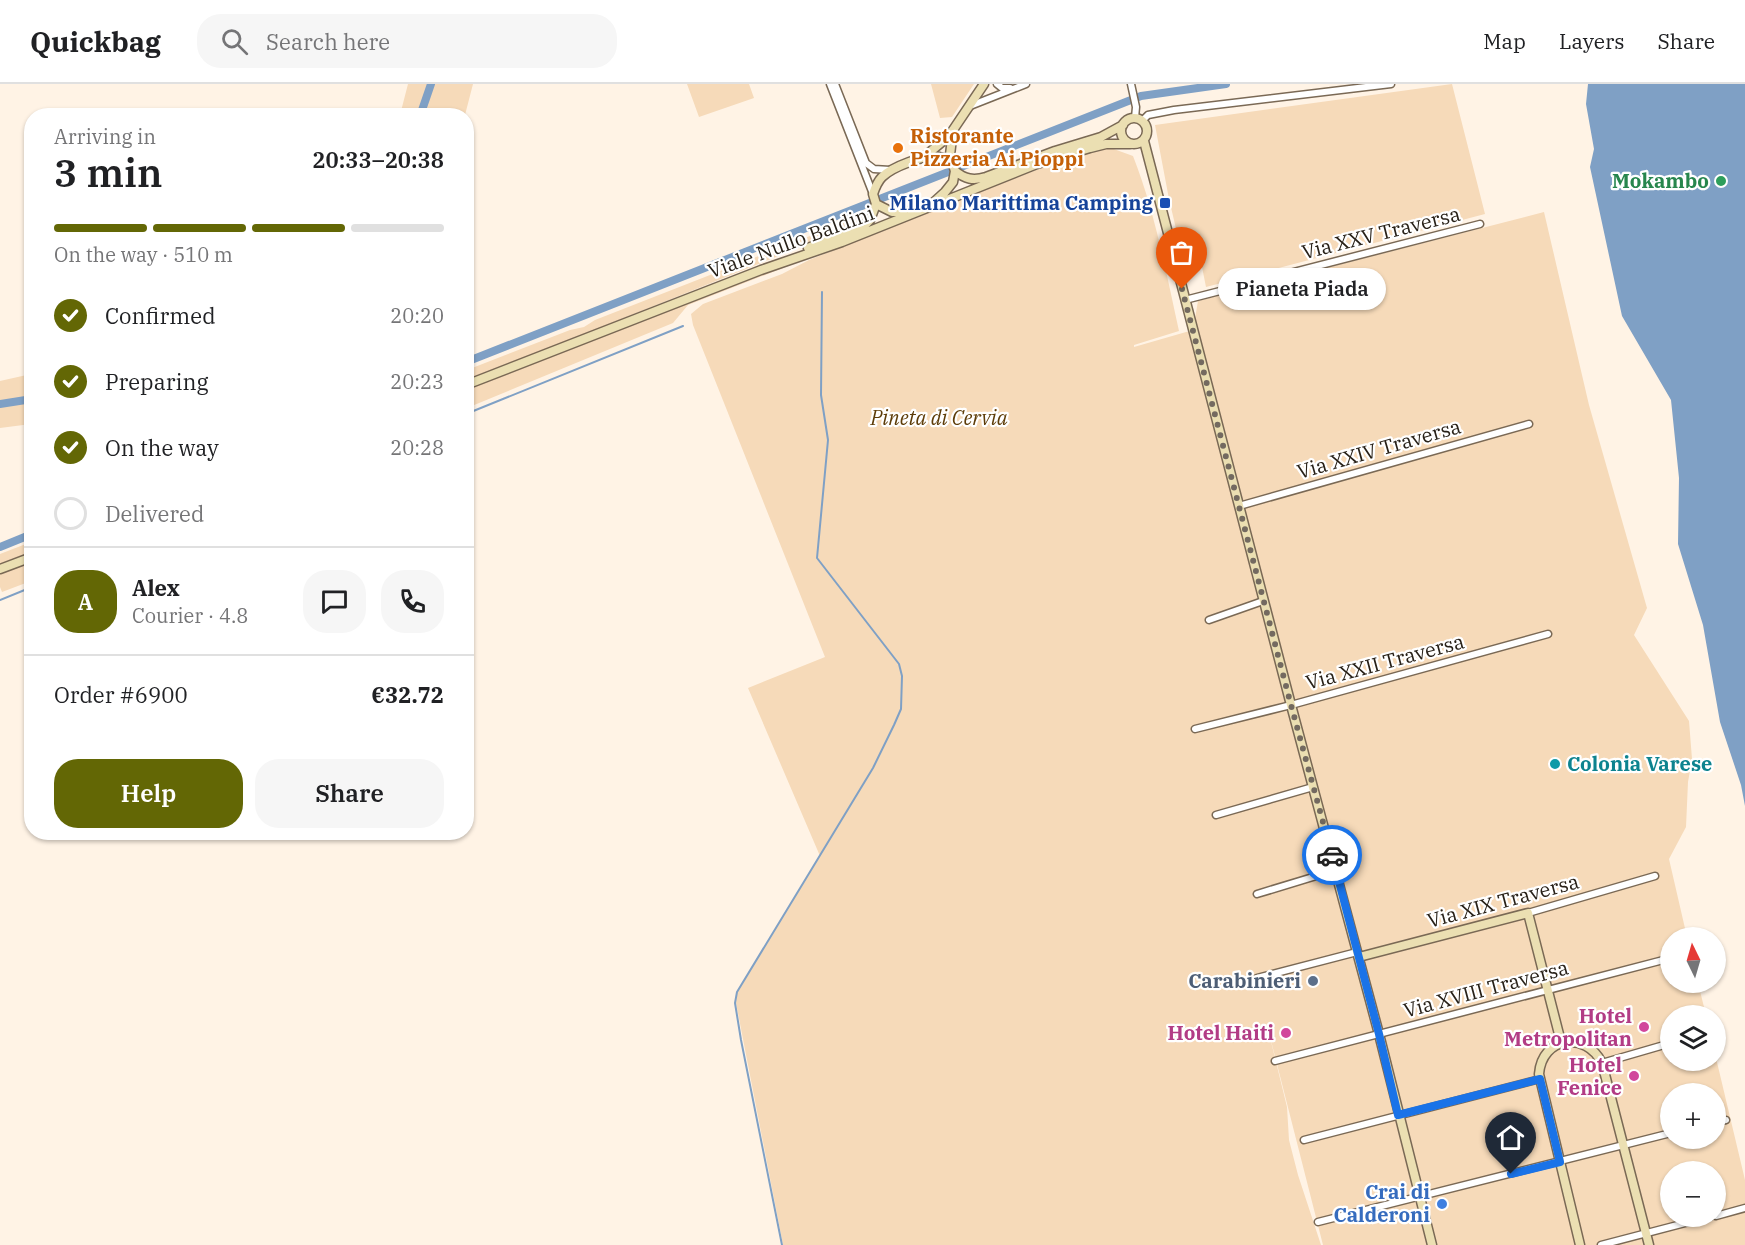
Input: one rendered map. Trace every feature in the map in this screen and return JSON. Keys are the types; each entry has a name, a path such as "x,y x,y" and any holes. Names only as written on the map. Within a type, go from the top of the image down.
{"street":[{"path":"761,270 866,224 876,204 830,84"},
{"path":"835,84 866,163 874,169 893,169"},
{"path":"923,158 942,143 953,130 984,84"},
{"path":"997,84 1002,88 1013,88"},
{"path":"967,107 1026,84"},
{"path":"873,194 880,180 893,169 923,158 939,157 961,176 975,180 1101,137 1128,120 1174,110 1391,84"},
{"path":"1133,86 1139,119 1147,128 1148,133 1137,143"},
{"path":"1123,125 1121,134 1123,138 1137,143 1149,164 1379,1034 1431,1245"},
{"path":"876,204 896,212 925,208 950,187 953,167 951,146 953,130"},
{"name":"Viale Nullo Baldini","path":"474,382 1037,165 1106,144 1137,143"},
{"name":"Via XXV Traversa","path":"1185,300 1480,224"},
{"name":"Via XXIV Traversa","path":"1239,506 1529,424"},
{"path":"0,569 24,560"},
{"path":"1209,620 1263,601"},
{"name":"Via XXII Traversa","path":"1195,729 1548,634"},
{"path":"1216,815 1313,787"},
{"path":"1257,894 1336,870"},
{"name":"Via XIX Traversa","path":"1257,978 1528,913 1655,876"},
{"path":"1528,913 1561,1042"},
{"name":"Via XVIII Traversa","path":"1275,1061 1660,961"},
{"path":"1580,1245 1540,1079 1541,1061 1553,1047 1561,1042 1585,1045 1596,1054 1602,1063 1649,1245"},
{"path":"1602,1063 1660,1046"},
{"path":"1304,1140 1540,1079"},
{"path":"1318,1222 1660,1136"},
{"path":"1726,1213 1745,1208"},
{"path":"1601,1245 1672,1227"}],"green space":[{"path":"408,84 473,84 467,108 402,108"},
{"path":"687,84 749,84 754,98 699,117"},
{"path":"931,84 974,84 952,117 940,118"},
{"path":"1452,84 1485,214 1206,287 1202,267 1186,271 1155,125"},
{"name":"Pineta di Cervia","path":"1111,148 1133,156 1141,177 1159,242 1179,331 1134,345 1134,347 1193,330 1198,301 1544,212 1589,405 1647,608 1634,635 1689,721 1692,759 1688,782 1686,827 1669,859 1685,927 1660,927 1660,993 1700,993 1704,1005 1660,1005 1660,1071 1719,1071 1722,1083 1660,1083 1660,1149 1726,1149 1726,1100 1745,1180 1745,1245 1323,1245 1265,1017 1287,1107 1289,1140 1321,1245 783,1245 736,1003 737,992 820,856 748,688 825,657 693,325 691,314 703,304 782,274 809,260 1076,154"},
{"path":"866,214 867,218 863,222 474,378 474,367 570,330 584,327 595,320"},
{"path":"806,259 688,305 673,323 474,405 474,386 705,295"},
{"path":"24,376 24,425 0,428 0,381"},
{"path":"24,545 24,556 0,565 0,554"},
{"path":"24,564 24,584 2,592 0,573"}],"water":[{"path":"1588,84 1745,84 1745,806 1741,785 1720,722 1703,625 1678,544 1679,478 1671,400 1622,316 1590,167 1594,149 1586,104"}],"waterway":[{"path":"423,108 431,84"},
{"path":"474,359 1141,96 1226,84"},
{"path":"782,1245 741,1040 735,1003 737,992 873,768 901,709 902,676 899,664 817,558 828,440 821,395 822,292"},
{"path":"474,411 683,326"},
{"path":"0,404 24,400"},
{"path":"0,547 24,537"},
{"path":"0,600 24,590"}],"way so far":[{"path":"1182,289 1332,855"}],"place":[{"name":"Ristorante Pizzeria Ai Pioppi","path":"898,148"},
{"name":"Mokambo","path":"1721,181"},
{"name":"Milano Marittima Camping","path":"1165,203"},
{"name":"Pianeta Piada","path":"1182,289"},
{"name":"Colonia Varese","path":"1555,764"},
{"name":"Carabinieri","path":"1313,981"},
{"name":"Hotel Metropolitan","path":"1644,1027"},
{"name":"Hotel Haiti","path":"1286,1033"},
{"name":"Hotel Fenice","path":"1634,1076"},
{"name":"Crai di Calderoni","path":"1442,1204"}],"route":[{"path":"1332,855 1398,1115 1540,1079 1560,1162 1511,1174"}]}
